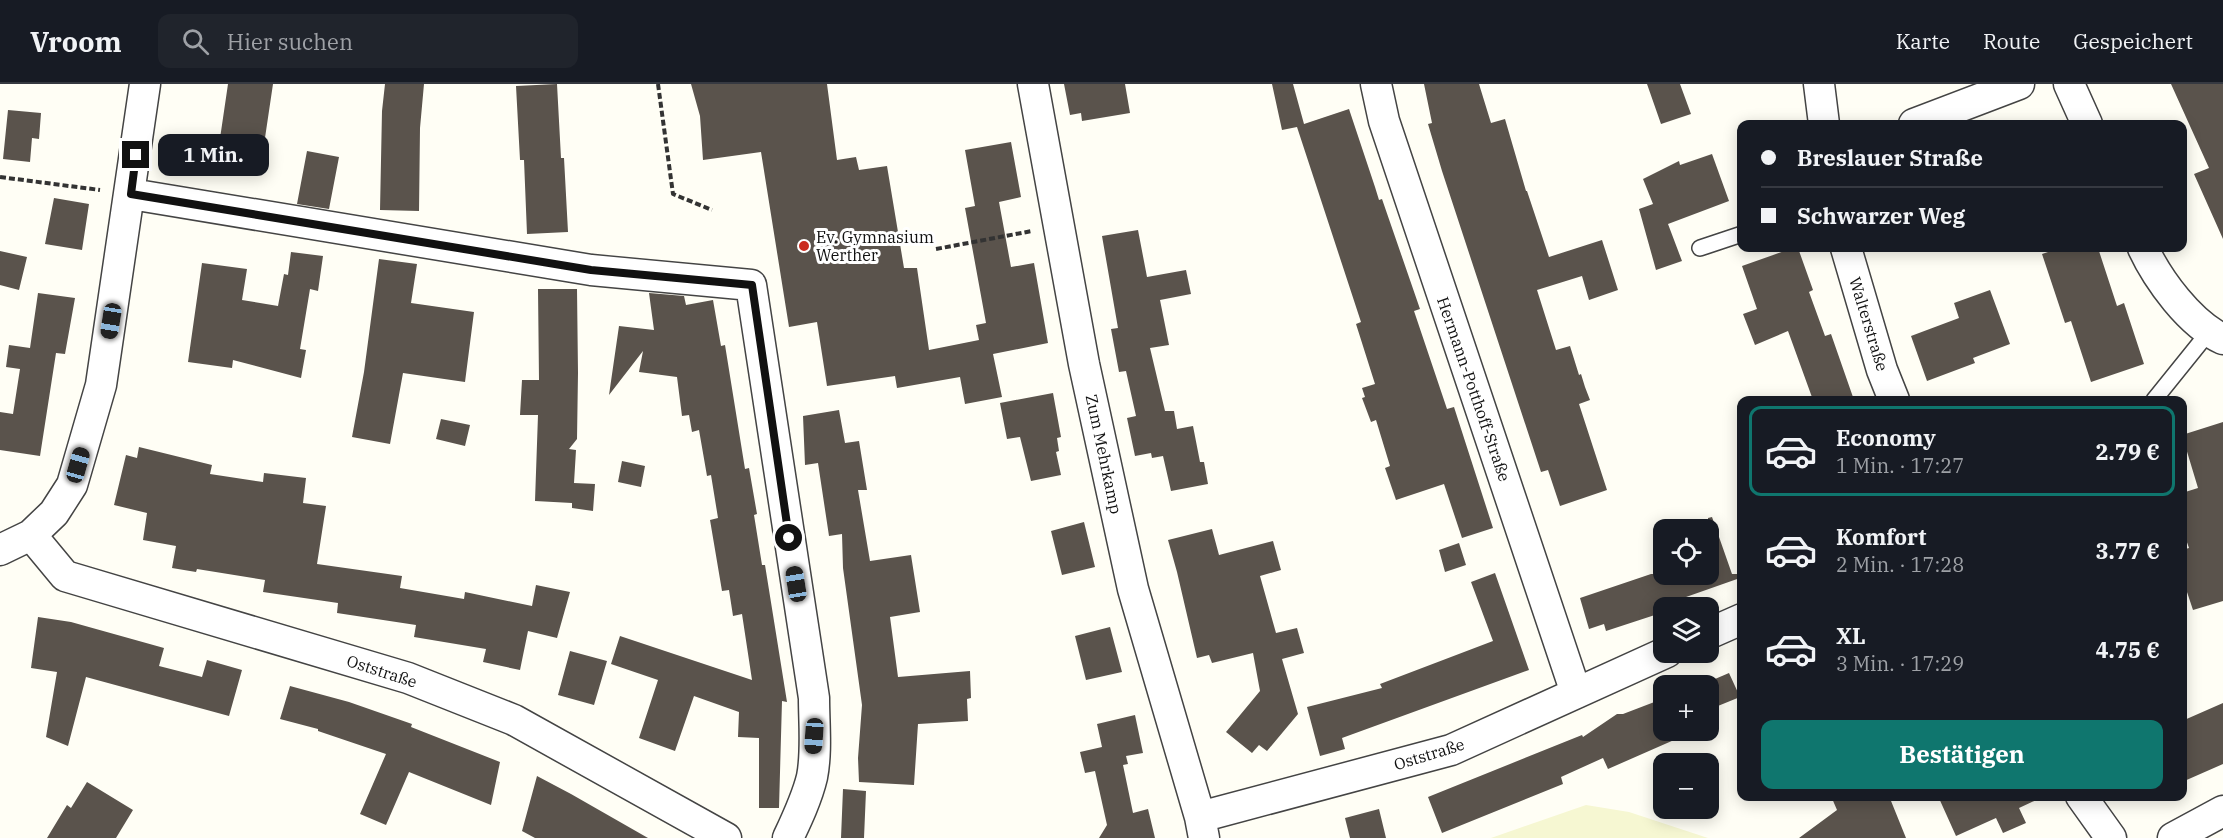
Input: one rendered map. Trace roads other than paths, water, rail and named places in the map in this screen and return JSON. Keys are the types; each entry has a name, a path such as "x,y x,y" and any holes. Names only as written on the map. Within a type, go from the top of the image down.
{"street":[{"path":"0,550 31,535 54,513 72,485 101,385 146,84"},
{"name":"Zum Mehrkamp","path":"1033,84 1084,364 1133,589 1202,828"},
{"name":"Hermann-Potthoff-Straße","path":"1376,84 1384,121 1576,693"},
{"path":"1819,84 1824,120"},
{"path":"1924,120 2019,84"},
{"path":"2068,84 2085,120"},
{"path":"131,194 591,270 752,285 814,698 812,777 799,817 788,838"},
{"name":"Walterstraße","path":"1847,252 1882,370 1892,396"},
{"path":"2146,252 2176,300 2216,336"},
{"name":"Oststraße","path":"31,535 65,576 408,678 514,720 726,838"},
{"path":"1719,629 1737,621"},
{"name":"Oststraße","path":"1202,828 1451,750 1653,658"},
{"path":"2085,801 2111,838"},
{"path":"2173,838 2223,811"}],"lane":[{"path":"1701,248 1737,236"},
{"path":"2158,396 2216,336"}],"place":[{"name":"Ev. Gymnasium Werther","path":"804,246"}]}
